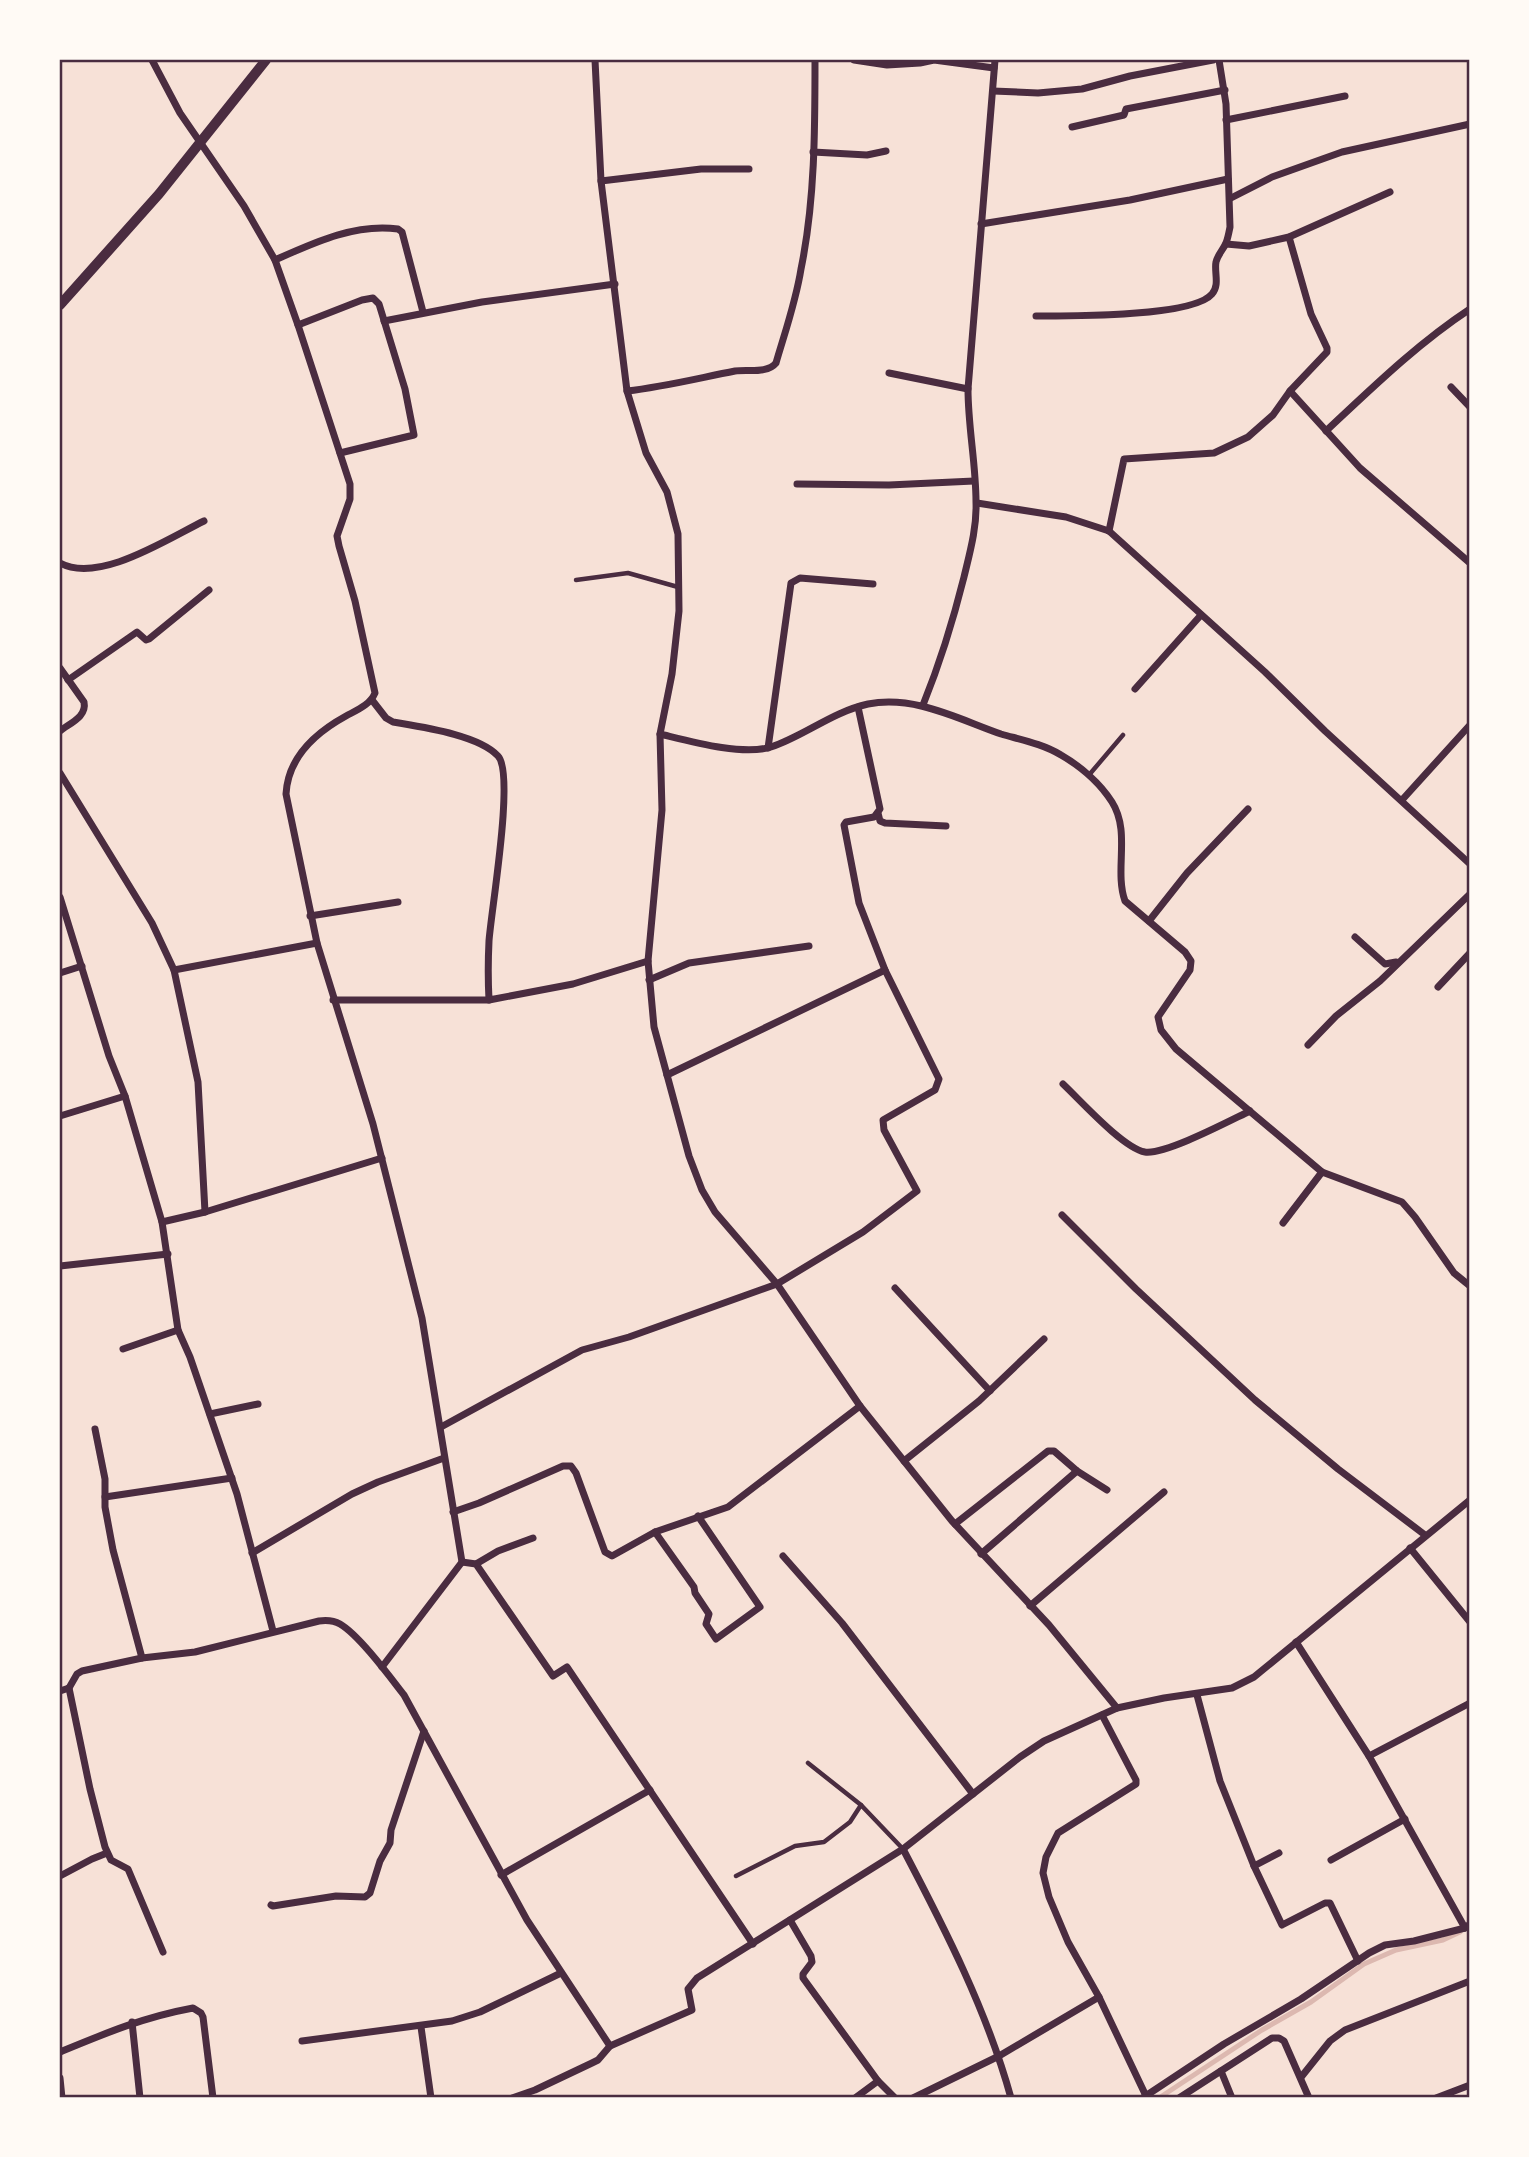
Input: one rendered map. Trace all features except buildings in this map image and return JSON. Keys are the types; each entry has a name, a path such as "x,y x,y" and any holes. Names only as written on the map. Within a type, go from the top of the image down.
{"street":[{"path":"152,60 200,144 244,206 275,260 350,484 350,499 337,536 355,601 375,692 372,700 310,741 293,763 286,779 286,794 317,943 382,1158 422,1318 462,1563 382,1667"},
{"path":"60,305 90,274 200,144 266,60"},
{"path":"594,60 601,181 627,391 646,453 667,492 678,534 680,587 672,674 660,734 662,810 648,961 654,1027 689,1156 702,1190 715,1212 777,1284 860,1406 955,1524 1082,1663 1117,1709"},
{"path":"627,391 735,371 763,369 773,367 776,363 802,270 811,192 815,60"},
{"path":"854,60 887,65 920,64 934,60 994,68"},
{"path":"923,705 945,652 973,536 976,503 968,388 995,60"},
{"path":"993,92 1038,93 1082,89 1130,76 1216,60 1225,90 1230,227 1226,244 1216,262 1216,288 1211,296 1198,303 1128,315 1036,316"},
{"path":"1072,127 1124,115 1126,109 1225,90"},
{"path":"1226,120 1345,96"},
{"path":"1231,198 1272,177 1342,152 1469,124"},
{"path":"813,152 867,155 886,150"},
{"path":"601,181 701,169 749,169"},
{"path":"981,224 1130,200 1228,179"},
{"path":"1226,244 1249,246 1289,237 1390,192"},
{"path":"275,260 348,232 398,229 402,232 423,312"},
{"path":"1109,531 1124,459 1214,453 1248,437 1273,415 1290,391 1328,350 1311,314 1289,237"},
{"path":"384,321 423,312 615,284"},
{"path":"298,325 362,300 373,298 379,304 405,389 414,435 340,453"},
{"path":"1326,431 1402,360 1443,326 1469,309"},
{"path":"889,373 968,388"},
{"path":"1451,387 1469,407"},
{"path":"1290,391 1360,468 1469,563"},
{"path":"797,484 889,485 974,481"},
{"path":"976,503 1066,517 1109,531 1469,864"},
{"path":"60,562 90,568 111,565 204,521"},
{"path":"768,748 791,583 800,578 873,584"},
{"path":"68,680 137,632 146,640 149,639 209,590"},
{"path":"1135,689 1201,615"},
{"path":"60,668 85,708 82,715 60,731"},
{"path":"372,700 386,718 393,722 476,740 499,756 503,764 505,804 489,941 489,1000"},
{"path":"660,734 733,748 768,748 858,707 893,703 923,705 1062,755 1089,775 1112,803 1119,823 1123,853 1122,892 1125,901 1185,952 1191,961 1190,970 1158,1017 1161,1030 1176,1049 1322,1172 1402,1202 1454,1273 1469,1286"},
{"path":"858,707 877,791 880,821 946,826"},
{"path":"1402,800 1469,726"},
{"path":"60,773 152,923 174,970 198,1082 205,1212"},
{"path":"1149,921 1186,873 1248,809"},
{"path":"441,1427 582,1350 629,1337 777,1284 863,1232 917,1191 884,1130 883,1120 935,1090 939,1079 886,970 859,903 844,831 846,822 874,817 878,813"},
{"path":"1308,1045 1336,1016 1380,981 1469,894"},
{"path":"60,897 109,1056 125,1096 162,1222 178,1330 232,1478 273,1631"},
{"path":"310,916 398,902"},
{"path":"1354,937 1385,964 1397,962"},
{"path":"174,970 317,943"},
{"path":"649,980 689,964 809,946"},
{"path":"1438,987 1469,953"},
{"path":"333,1000 489,1000 573,984 648,961"},
{"path":"60,973 82,966"},
{"path":"667,1074 886,970"},
{"path":"1063,1084 1129,1146 1147,1152 1165,1149 1250,1111"},
{"path":"60,1116 125,1096"},
{"path":"162,1222 205,1212 382,1158"},
{"path":"1283,1223 1322,1172"},
{"path":"1062,1214 1136,1289 1255,1400 1338,1469 1425,1535"},
{"path":"60,1266 167,1254"},
{"path":"895,1288 990,1391"},
{"path":"123,1349 178,1330"},
{"path":"904,1461 990,1391 1044,1339"},
{"path":"210,1414 258,1404"},
{"path":"453,1512 567,1466 574,1468 608,1555 612,1556 655,1532 728,1507 860,1406"},
{"path":"95,1429 105,1479 113,1550 142,1658"},
{"path":"955,1524 1048,1451 1054,1451 1077,1471 1107,1490"},
{"path":"252,1553 352,1494 444,1458"},
{"path":"981,1554 1077,1471"},
{"path":"105,1497 232,1478"},
{"path":"1030,1606 1164,1492"},
{"path":"512,2098 598,2060 610,2046 692,2010 689,1985 903,1849 1044,1741 1117,1709 1164,1698 1232,1688 1254,1677 1469,1500"},
{"path":"655,1532 694,1587 709,1614 706,1624 716,1639 760,1607 698,1516"},
{"path":"462,1563 476,1564 498,1551 533,1538"},
{"path":"1410,1548 1469,1622"},
{"path":"783,1556 842,1623 973,1794"},
{"path":"476,1564 553,1676 567,1667 753,1944"},
{"path":"60,1691 69,1688 82,1671 142,1658 195,1652 273,1631 332,1620 347,1629 404,1695 501,1875 610,2046"},
{"path":"1102,1715 1136,1784 1058,1833 1050,1845 1043,1873 1049,1897 1068,1942 1100,1997 1145,2097 1224,2044 1385,1945 1414,1941 1467,1926 1369,1756 1296,1642"},
{"path":"69,1688 90,1789 107,1853 111,1860 126,1866 163,1952"},
{"path":"1197,1695 1220,1781 1254,1866 1282,1926 1325,1903 1331,1903 1358,1961"},
{"path":"1369,1756 1469,1703"},
{"path":"271,1905 336,1896 365,1897 370,1893 380,1861 390,1843 391,1830 424,1731"},
{"path":"501,1875 650,1790"},
{"path":"1331,1860 1405,1819"},
{"path":"903,1849 959,1960 999,2056 1011,2098"},
{"path":"60,1876 107,1853"},
{"path":"1254,1866 1279,1853"},
{"path":"790,1920 811,1956 812,1962 803,1978 878,2081 895,2098"},
{"path":"302,2042 452,2021 480,2012 561,1973"},
{"path":"1302,2076 1330,2041 1345,2030 1469,1981"},
{"path":"913,2098 999,2056 1100,1997"},
{"path":"60,2052 132,2022 193,2008 201,2013 213,2098"},
{"path":"132,2022 140,2098"},
{"path":"421,2027 431,2098"},
{"path":"1179,2098 1272,2038 1279,2038 1284,2041 1302,2076 1309,2098"},
{"path":"1221,2071 1231,2098"},
{"path":"60,2078 62,2098"},
{"path":"855,2098 878,2081"},
{"path":"1436,2098 1469,2085"}],"lane":[{"path":"576,580 628,573 680,587"},
{"path":"1089,775 1123,736"},
{"path":"808,1763 861,1805 903,1849"},
{"path":"737,1876 795,1846 824,1842 850,1822 861,1805"}],"waterway":[{"path":"1159,2098 1262,2030 1311,2002 1364,1964 1396,1950 1443,1940 1460,1932"}]}
